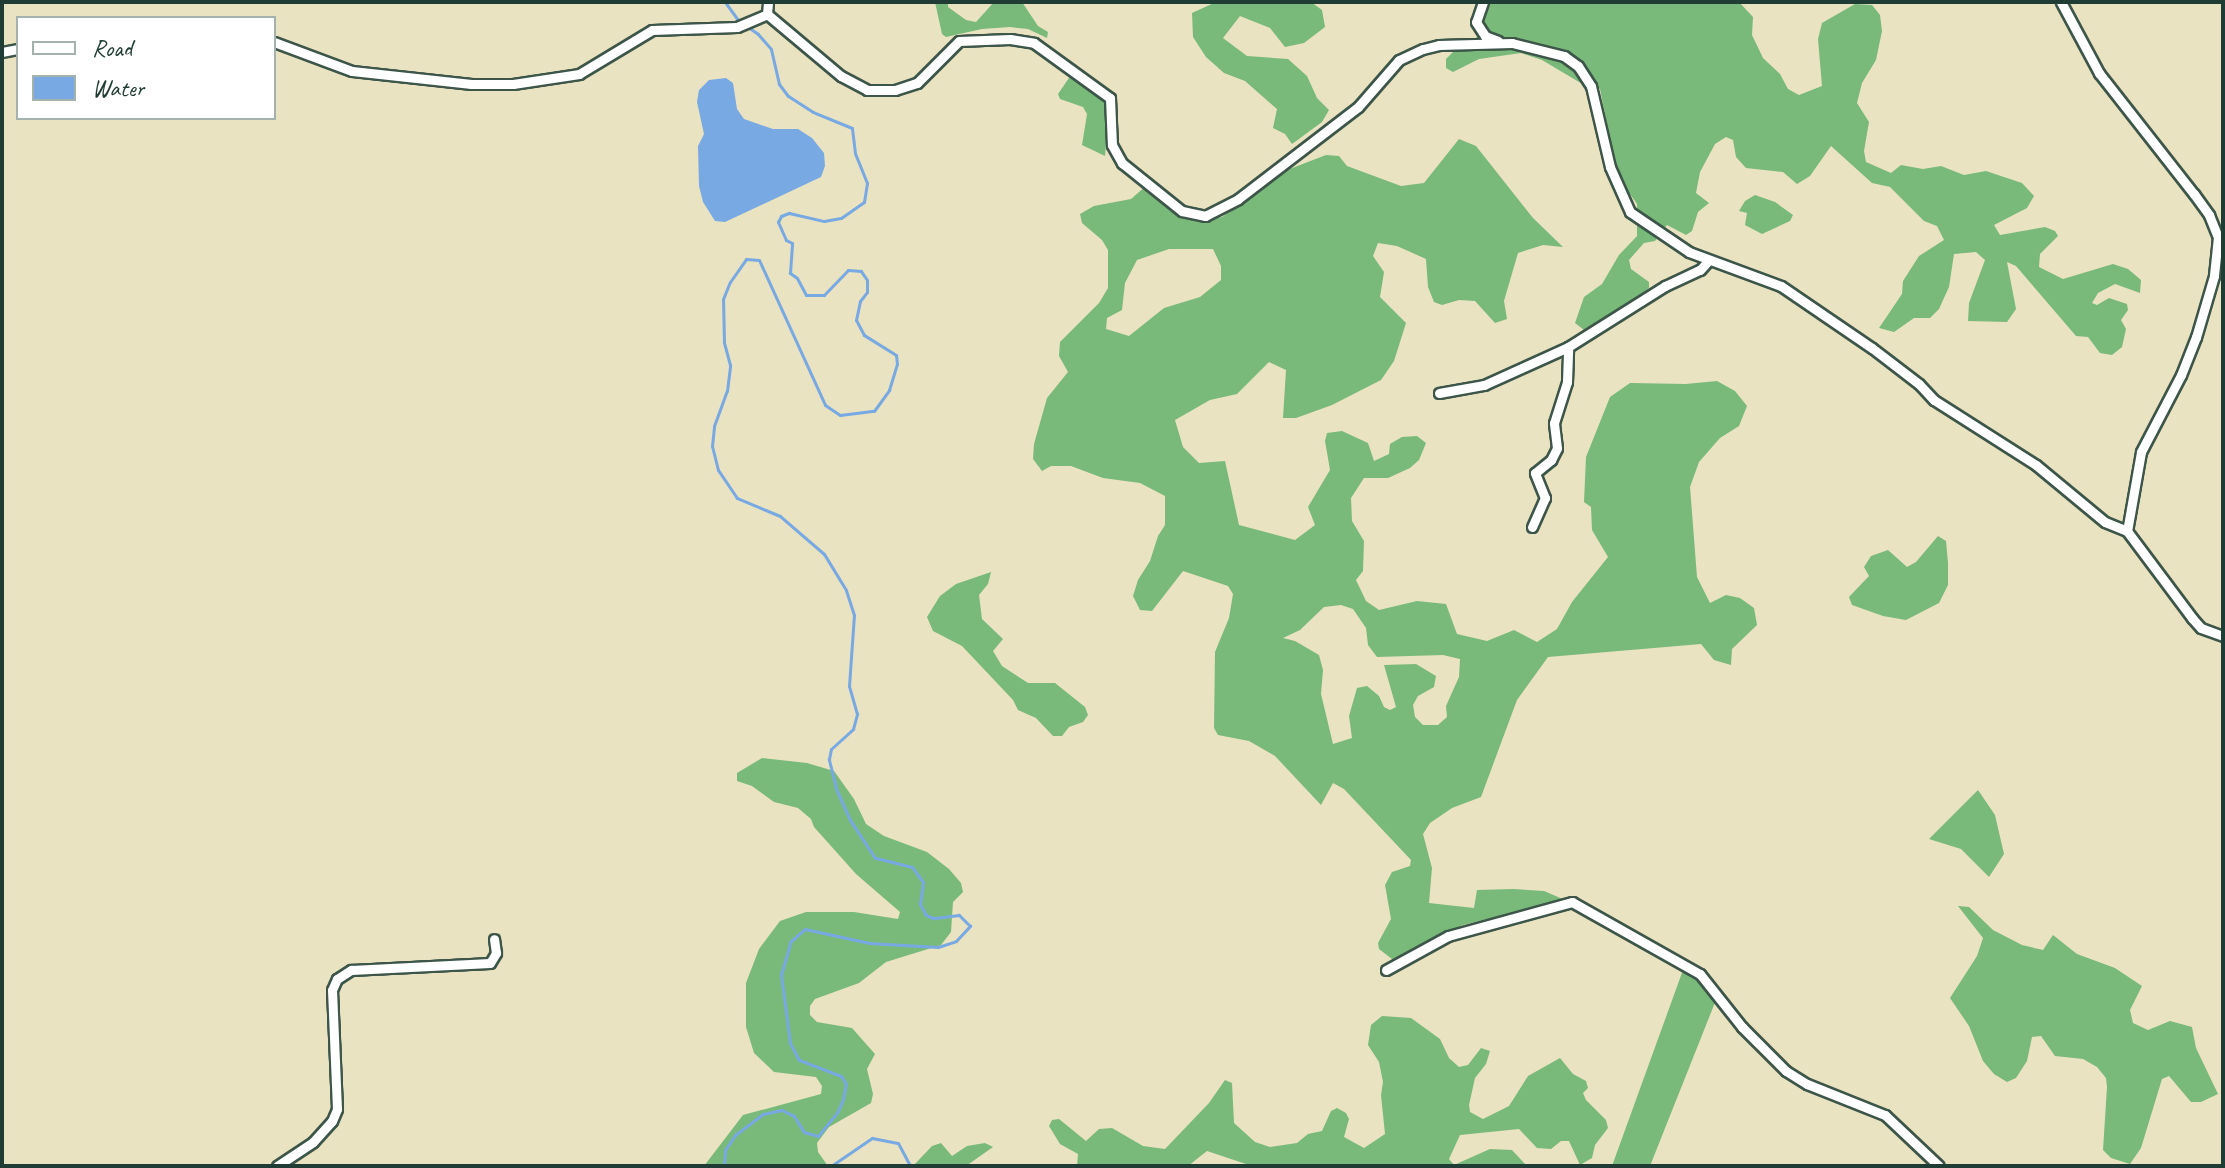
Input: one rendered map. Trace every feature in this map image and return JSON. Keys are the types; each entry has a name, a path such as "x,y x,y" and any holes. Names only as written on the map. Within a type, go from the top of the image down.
{"street":[{"path":"767,14 768,2"},
{"path":"1483,2 1476,22 1479,30 1502,43"},
{"path":"2061,2 2099,73 2209,215 2218,237 2218,277 2181,375 2149,430 2141,452 2127,531"},
{"path":"276,43 352,71 396,73 463,84 513,84 579,74 652,30 737,27 767,14"},
{"path":"767,14 841,76 867,90 895,90 917,83 959,41 1010,39 1034,43 1110,98 1112,145 1122,163 1182,211 1205,216 1238,199 1358,107 1399,60 1439,45 1502,43 1538,47 1564,56 1578,66 1596,98 1610,167 1625,205 1676,245 1708,261 1781,286 1872,348 1934,400 2036,465 2105,522 2127,531 2201,628 2223,636"},
{"path":"1439,393 1478,387 1568,347 1665,286 1700,270 1708,261"},
{"path":"1532,527 1545,498 1535,473 1551,460 1557,448 1554,423 1567,382 1568,347"},
{"path":"1386,970 1448,936 1572,902 1700,974 1742,1027 1786,1071 1807,1084 1885,1115 1939,1166"},
{"path":"277,1166 313,1142 332,1121 337,1109 332,990 337,979 351,970 490,963 496,953 494,939"}],"green space":[{"path":"935,2 948,2 948,7 966,20 976,22 994,2 1022,2 1038,26 1048,32 1047,38 1028,29 1010,27 946,37 942,34"},
{"path":"1216,2 1311,2 1322,10 1325,27 1304,43 1285,47 1270,28 1240,16 1223,38 1247,56 1288,59 1307,76 1317,98 1329,110 1322,122 1292,144 1285,134 1273,128 1277,109 1245,81 1224,73 1206,57 1193,37 1192,13"},
{"path":"1489,2 1739,2 1753,17 1752,35 1763,58 1780,74 1788,89 1799,95 1822,86 1818,39 1822,23 1855,4 1872,5 1880,15 1882,31 1876,60 1862,83 1857,103 1869,122 1864,151 1866,162 1891,173 1901,165 1923,169 1941,166 1964,175 1986,171 2022,183 2034,196 2027,208 1994,225 2000,235 2045,227 2055,231 2058,236 2040,254 2039,267 2063,279 2113,264 2128,269 2141,280 2140,293 2115,284 2098,293 2092,303 2097,305 2109,298 2127,304 2128,310 2121,320 2126,329 2122,347 2112,355 2100,353 2088,337 2076,336 2016,266 2007,262 2016,309 2007,322 1968,321 1969,303 1985,260 1976,252 1954,254 1949,287 1939,309 1930,318 1914,318 1894,332 1879,328 1902,294 1903,281 1919,256 1944,240 1937,226 1924,221 1890,187 1872,183 1831,146 1810,176 1797,184 1783,172 1746,168 1736,157 1733,140 1726,137 1715,144 1700,172 1696,193 1709,203 1698,212 1692,231 1686,235 1667,225 1655,241 1644,243 1629,260 1631,269 1649,282 1649,288 1634,301 1584,330 1575,323 1584,297 1602,284 1619,255 1637,236 1637,204 1623,184 1613,155 1600,89 1521,53 1479,59 1453,72 1446,68 1446,59 1455,50 1469,50 1482,28 1481,18"},
{"path":"1071,75 1106,103 1109,114 1105,156 1082,145 1087,114 1083,107 1060,99 1058,94"},
{"path":"1459,139 1476,146 1533,218 1563,247 1543,245 1518,253 1504,301 1507,319 1495,323 1475,301 1459,300 1442,305 1434,302 1428,287 1426,259 1397,246 1378,243 1373,256 1384,272 1380,297 1406,323 1394,361 1381,380 1332,405 1296,418 1283,418 1286,370 1269,362 1237,394 1210,400 1175,420 1183,447 1199,463 1225,461 1239,525 1295,540 1315,525 1308,507 1330,470 1325,441 1327,433 1342,431 1368,443 1374,461 1389,454 1390,444 1402,437 1417,436 1426,443 1419,460 1388,478 1364,478 1351,498 1352,521 1364,541 1363,571 1356,580 1366,601 1379,610 1417,601 1446,604 1457,634 1487,641 1514,630 1537,642 1557,629 1572,602 1608,557 1592,530 1591,507 1584,502 1586,457 1610,397 1630,383 1717,381 1735,391 1747,406 1739,426 1720,438 1699,462 1690,487 1697,577 1710,603 1726,595 1740,598 1754,608 1757,625 1732,649 1731,665 1714,660 1701,644 1548,657 1517,700 1481,797 1452,808 1430,823 1423,834 1432,868 1429,903 1474,908 1477,890 1513,889 1544,891 1565,900 1463,925 1422,944 1405,957 1392,959 1379,949 1378,943 1391,919 1385,885 1392,872 1410,866 1411,860 1344,789 1333,783 1321,805 1275,756 1249,741 1218,735 1214,728 1215,652 1229,618 1233,594 1228,586 1183,571 1152,611 1140,610 1133,596 1165,525 1165,496 1140,483 1103,478 1071,466 1051,466 1042,471 1033,459 1047,398 1068,372 1059,356 1060,342 1099,303 1108,288 1108,250 1102,240 1082,223 1080,214 1094,206 1131,199 1146,186 1172,211 1194,221 1222,217 1287,170 1326,155 1339,156 1347,166 1401,186 1424,183","holes":["1169,249 1213,249 1221,266 1221,280 1200,297 1164,308 1129,336 1106,329 1107,318 1122,310 1125,283 1137,260","1341,605 1353,609 1366,628 1368,645 1377,657 1443,655 1460,659 1459,677 1446,706 1447,717 1438,725 1423,725 1415,717 1413,705 1418,696 1434,687 1436,676 1416,664 1384,665 1396,707 1390,710 1384,707 1379,696 1367,686 1357,688 1349,716 1352,738 1333,744 1321,694 1323,670 1319,655 1295,641 1283,638 1300,630 1324,607"]},
{"path":"1755,195 1775,202 1793,215 1790,221 1762,234 1745,225 1747,213 1739,211 1745,201"},
{"path":"1938,536 1946,541 1948,563 1948,585 1939,603 1906,620 1852,605 1849,597 1869,576 1864,567 1871,556 1888,550 1907,567 1916,562"},
{"path":"991,572 988,584 979,595 982,619 1003,639 993,651 1002,666 1028,683 1055,683 1085,707 1088,715 1083,722 1069,727 1062,736 1053,736 1036,718 1018,710 1013,700 962,646 933,631 927,617 940,596 956,584"},
{"path":"762,758 807,763 834,771 854,799 866,824 884,836 927,852 949,869 961,883 963,892 953,902 951,932 941,945 886,962 859,983 815,999 810,1006 810,1015 817,1022 852,1028 875,1054 867,1069 873,1094 871,1103 829,1127 817,1143 818,1152 828,1166 704,1166 743,1115 821,1094 822,1086 816,1077 774,1072 754,1053 746,1027 746,983 759,949 780,921 806,912 854,912 898,919 900,912 856,874 814,827 811,819 798,808 774,802 752,786 737,781 737,773"},
{"path":"1978,790 1995,815 2004,854 1989,877 1961,849 1929,839"},
{"path":"1958,906 1969,907 1993,930 2022,945 2043,950 2053,935 2077,954 2115,968 2142,986 2130,1010 2133,1023 2148,1030 2170,1021 2192,1027 2196,1048 2218,1094 2201,1102 2191,1102 2169,1076 2162,1079 2141,1148 2130,1164 2111,1158 2103,1150 2107,1087 2106,1078 2097,1067 2083,1059 2055,1056 2041,1036 2032,1037 2027,1061 2016,1078 2007,1082 1994,1074 1983,1061 1969,1026 1950,998 1977,956 1983,938"},
{"path":"1683,970 1698,977 1716,1000 1650,1166 1612,1166"},
{"path":"1382,1016 1411,1018 1440,1039 1449,1058 1459,1067 1468,1065 1481,1048 1490,1051 1486,1064 1475,1078 1469,1105 1470,1112 1483,1119 1509,1106 1528,1076 1560,1058 1573,1074 1586,1081 1588,1088 1583,1093 1586,1100 1606,1120 1608,1128 1595,1145 1592,1158 1580,1165 1569,1141 1561,1141 1551,1149 1537,1148 1519,1129 1460,1135 1449,1159 1454,1165 1490,1149 1512,1150 1527,1166 1252,1166 1207,1151 1188,1166 1077,1166 1078,1154 1060,1144 1049,1126 1052,1120 1059,1119 1086,1141 1099,1129 1112,1128 1143,1146 1165,1149 1209,1103 1225,1080 1232,1083 1234,1123 1255,1142 1270,1147 1297,1143 1308,1134 1322,1131 1331,1111 1337,1108 1349,1119 1344,1137 1364,1148 1385,1134 1381,1095 1383,1082 1379,1062 1368,1045 1371,1025"},
{"path":"941,1143 952,1156 967,1146 985,1143 993,1147 966,1166 913,1166 932,1146"}],"water":[{"path":"726,78 733,83 737,109 744,119 773,129 798,129 812,138 824,153 825,166 821,177 725,222 715,221 703,202 699,186 698,146 704,134 697,102 699,90 709,80"}],"waterway":[{"path":"724,1166 725,1150 735,1135 763,1114 782,1110 794,1116 804,1132 818,1136 838,1111 843,1099 846,1084 841,1076 799,1060 790,1043 781,975 791,941 805,929 869,943 938,947 956,941 970,926 959,915 933,918 926,915 920,904 923,882 912,867 875,858 850,820 836,788 829,759 831,749 853,729 857,714 849,686 854,615 846,590 824,554 780,516 737,498 718,470 712,446 714,426 727,391 730,365 724,342 723,299 730,282 746,259 759,260 825,405 840,415 874,411 889,390 897,364 896,355 864,335 856,320 860,301 867,292 867,280 861,271 848,270 824,295 806,295 797,278 790,273 792,243 786,240 778,222 781,216 789,213 824,221 841,218 864,202 867,183 855,153 852,128 813,112 788,96 779,84 771,49 758,34 738,20 725,2"},
{"path":"831,1166 872,1138 898,1143 910,1166"}]}
